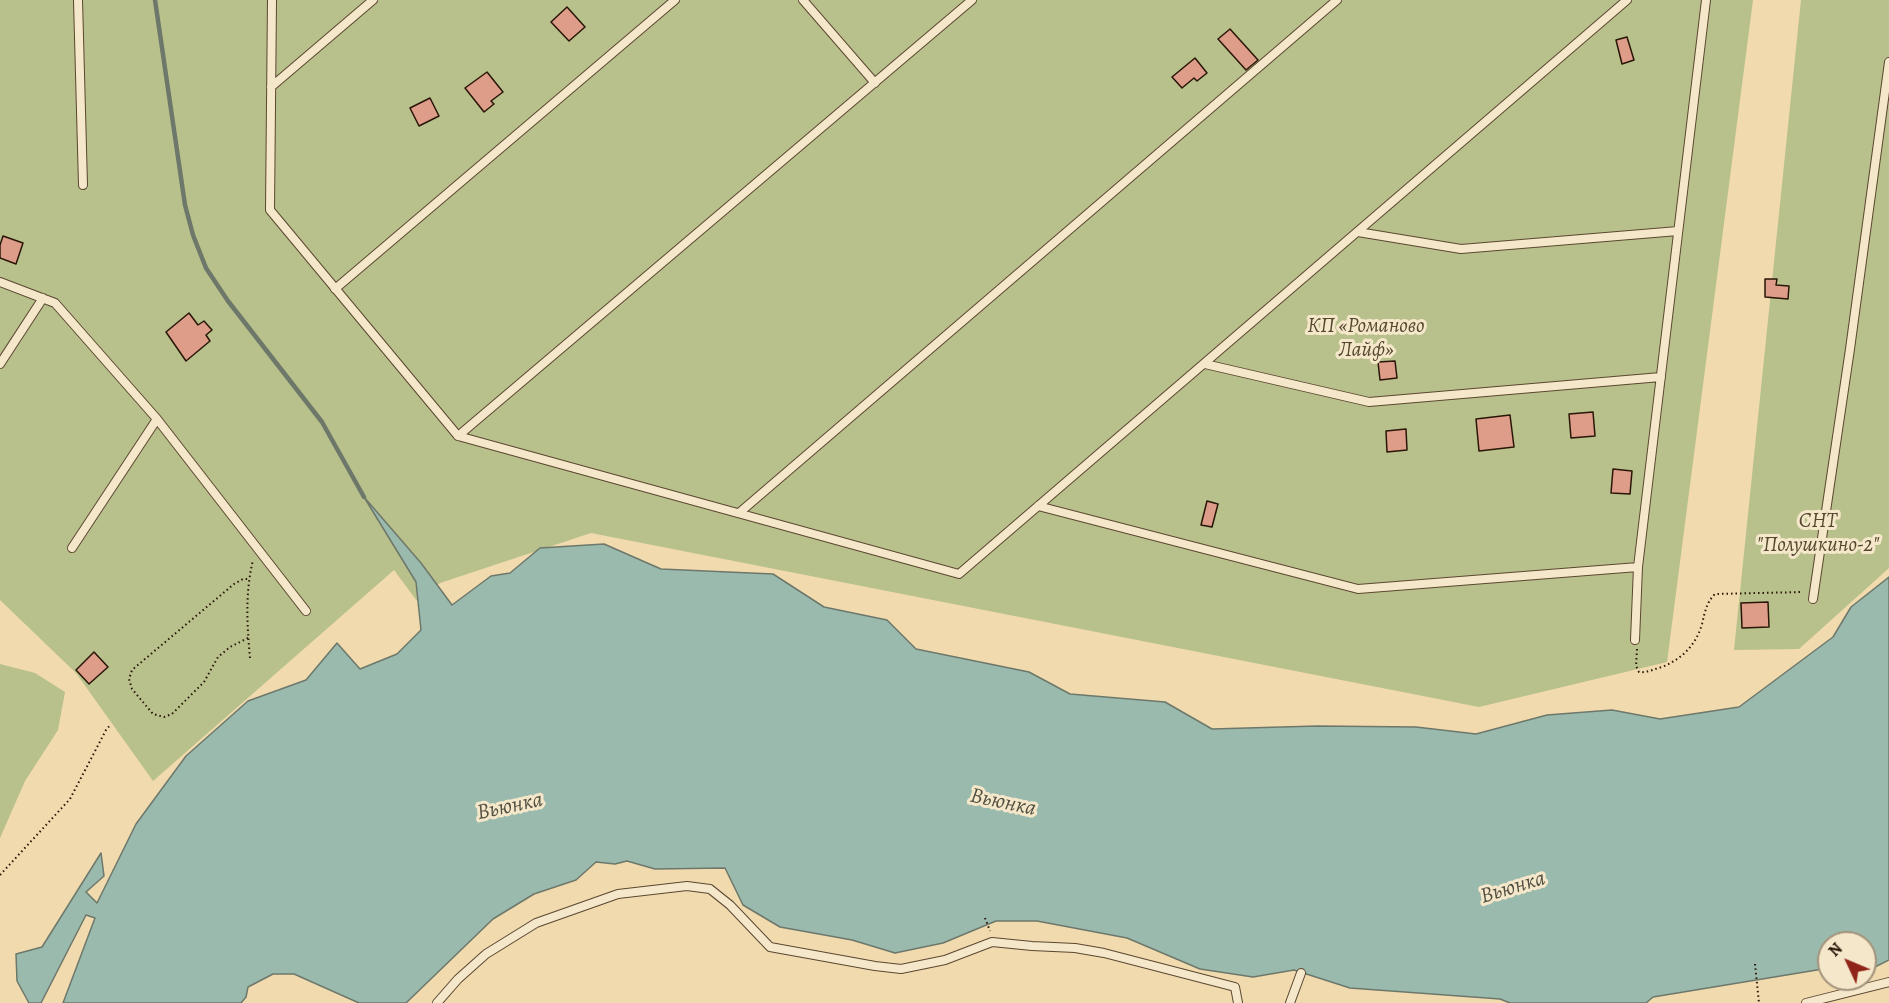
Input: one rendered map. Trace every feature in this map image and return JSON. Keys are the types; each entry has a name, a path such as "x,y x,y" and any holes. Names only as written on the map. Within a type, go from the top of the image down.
{"lane":[{"path":"78,0 83,185"},
{"path":"272,0 270,210 458,436 959,574 1628,0"},
{"path":"271,87 374,0"},
{"path":"335,289 675,0"},
{"path":"802,0 875,83"},
{"path":"458,436 972,0"},
{"path":"739,513 1337,0"},
{"path":"1635,639 1638,567 1706,0"},
{"path":"1813,599 1852,338 1889,62"},
{"path":"1358,231 1461,249 1678,231"},
{"path":"0,282 55,303 157,419 306,612"},
{"path":"0,364 43,298"},
{"path":"1204,363 1369,402 1661,377"},
{"path":"72,548 157,419"},
{"path":"1038,506 1358,590 1638,567"},
{"path":"437,1003 458,979 486,954 536,923 618,894 687,886 710,889 730,905 770,946 901,969 945,960 993,942 1075,948 1104,953 1235,987 1238,1003"},
{"path":"1290,1003 1301,973"},
{"path":"1806,1003 1889,982"}],"path":[{"path":"250,658 246,614 248,579 254,557 259,550"},
{"path":"248,579 234,584 132,670 129,679 132,688 153,714 164,717 172,714 204,682 218,657 230,647 248,638"},
{"path":"1635,639 1638,656 1637,670 1641,673 1647,672 1674,662 1687,652 1701,626 1705,607 1715,594 1805,592 1814,589"},
{"path":"0,875 70,799 111,724"},
{"path":"985,918 992,937"},
{"path":"1755,964 1759,1003"}],"green space":[{"name":"КП «Романово Лайф»","path":"0,0 1753,0 1667,662 1479,707 591,533 440,583 417,601 394,570 153,781 76,673 0,600"},
{"name":"СНТ \"Полушкино-2\"","path":"1801,0 1889,0 1889,568 1799,649 1734,650"},
{"path":"0,664 35,673 65,692 58,730 25,781 0,838"}],"water":[{"name":"Вьюнка","path":"364,497 421,563 452,605 491,576 510,573 540,548 604,544 661,569 773,574 824,607 887,620 916,649 1029,672 1070,694 1165,702 1212,729 1317,726 1416,727 1476,734 1547,715 1612,710 1660,719 1739,707 1833,637 1851,607 1889,577 1889,960 1877,966 1877,931 1817,931 1817,970 1653,997 1646,1003 1510,1003 1500,999 1350,988 1294,970 1253,977 1200,969 1127,938 1037,921 996,921 943,943 895,953 852,940 780,927 743,905 725,868 655,869 627,861 615,864 596,862 576,880 534,894 493,919 406,1003 359,1003 294,974 273,974 248,987 246,997 241,1003 63,1003 95,918 86,915 41,1003 29,1003 17,981 16,954 42,947 101,853 104,876 86,892 97,903 136,824 186,756 248,701 306,680 337,643 360,669 397,654 421,630 416,582"}],"building":[{"path":"567,7 585,27 569,41 551,22"},
{"path":"1230,29 1258,60 1246,70 1218,39"},
{"path":"1627,37 1634,60 1622,64 1616,40"},
{"path":"1195,58 1207,73 1197,81 1194,78 1182,88 1172,77"},
{"path":"487,72 503,92 491,101 494,104 484,112 465,88"},
{"path":"430,98 439,116 419,126 410,108"},
{"path":"3,236 23,243 16,264 0,258"},
{"path":"1765,279 1777,279 1776,285 1789,286 1788,299 1765,297"},
{"path":"189,313 198,325 204,321 212,330 206,335 210,341 186,361 166,332"},
{"path":"1395,361 1397,378 1380,380 1378,362"},
{"path":"1593,412 1595,436 1571,438 1569,414"},
{"path":"1510,415 1514,447 1479,451 1476,419"},
{"path":"1406,429 1407,450 1387,452 1386,431"},
{"path":"1613,469 1632,471 1630,494 1611,493"},
{"path":"1207,501 1218,504 1212,527 1201,525"},
{"path":"1768,602 1769,627 1742,628 1741,603"},
{"path":"94,652 108,667 89,684 76,670"}],"waterway":[{"path":"155,0 185,205 193,235 206,268 228,301 322,422 364,497"}]}
